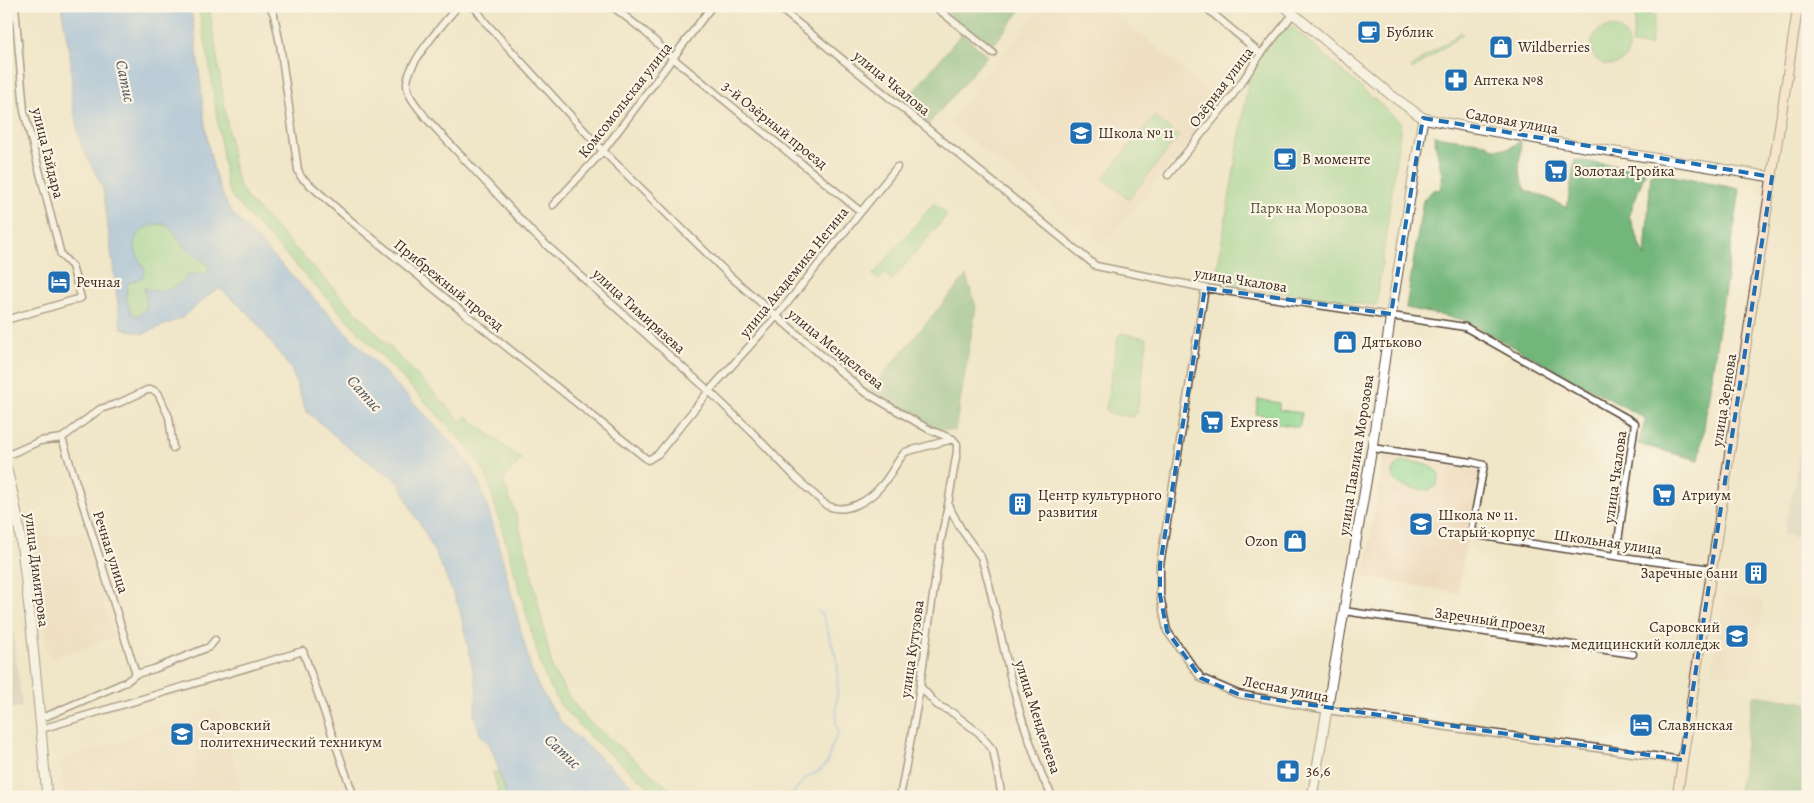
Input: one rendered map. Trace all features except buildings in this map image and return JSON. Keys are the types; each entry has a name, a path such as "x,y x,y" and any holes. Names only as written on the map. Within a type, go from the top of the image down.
{"main road":[{"name":"улица Зернова","path":"1676,797 1798,6"}],"street":[{"name":"улица Гайдара","path":"6,320 81,298 72,266 61,256 24,111 15,6"},
{"name":"Прибрежный проезд","path":"270,6 274,15 280,44 298,170 305,182 459,310 648,460 658,454 709,392"},
{"name":"улица Тимирязева","path":"458,6 415,60 407,84 410,97 426,118 533,232 751,431 796,478 826,505 831,507 852,506 861,503 882,486 904,452 953,439"},
{"name":"улица Менделеева","path":"474,6 486,23 603,151 682,230 776,317 863,391 930,430 953,439"},
{"name":"3-й Озёрный проезд","path":"612,6 860,211"},
{"name":"Комсомольская улица","path":"553,205 603,151 712,6"},
{"name":"улица Чкалова","path":"777,6 1096,266 1205,288 1464,326 1635,423 1616,555"},
{"path":"934,6 993,53"},
{"path":"1204,6 1261,54"},
{"name":"Садовая улица","path":"1284,6 1391,95 1423,118 1457,126 1772,177"},
{"name":"Озёрная улица","path":"1168,175 1230,99 1261,54 1293,14"},
{"name":"улица Павлика Морозова","path":"1312,797 1372,448 1391,314 1423,118"},
{"name":"улица Академика Негина","path":"709,392 776,317 897,167"},
{"name":"Лесная улица","path":"1205,288 1160,565 1160,594 1167,631 1201,678 1238,694 1327,710 1682,760"},
{"path":"6,456 40,441 62,438 100,410 146,390 153,390 158,393 170,417 173,448"},
{"name":"Речная улица","path":"62,438 136,674"},
{"path":"948,505 957,452 957,444 953,439"},
{"name":"Школьная улица","path":"1372,448 1484,465 1472,529 1478,535 1585,553 1616,555 1712,569"},
{"name":"улица Димитрова","path":"6,467 14,498 22,545 47,797"},
{"name":"улица Менделеева","path":"948,505 961,529 981,557 990,584 1011,680 1019,707 1043,779 1053,797"},
{"name":"улица Кутузова","path":"900,797 920,686 941,540 948,505"},
{"name":"Заречный проезд","path":"1344,611 1633,654"},
{"path":"40,716 47,716 126,682 136,674 154,669 209,647 215,640"},
{"path":"41,729 303,651 354,797"},
{"path":"920,686 937,705 979,733 993,750 1002,797"}],"highlighted area":[{"path":"1423,118 1772,177 1682,760 1238,694 1201,678 1181,653 1167,631 1160,595 1160,565 1205,288 1391,314"}],"shaded area":[{"name":"Школа № 11","path":"1042,6 1106,6 1221,102 1189,144 1102,246 950,122"},
{"path":"1808,403 1808,539 1783,535"},
{"name":"Школа № 11. Старый корпус","path":"1384,455 1479,471 1458,593 1364,577"},
{"path":"83,534 113,637 49,659 45,645 45,622 35,541 41,538"},
{"path":"6,569 22,707 6,709"},
{"name":"Саровский медицинский колледж","path":"1724,595 1763,601 1751,678 1712,672"},
{"name":"Саровский политехнический техникум","path":"217,708 244,797 65,797 60,761"}],"green space":[{"path":"198,6 209,6 234,168 238,182 247,198 461,421 466,416 521,459 503,481 514,509 529,562 553,671 569,697 586,719 679,797 661,797 590,737 561,706 544,675 486,473 468,447 234,200 227,186 208,55"},
{"path":"938,6 1024,6 991,48"},
{"path":"1636,12 1655,15 1650,46 1632,44"},
{"name":"Парк на Морозова","path":"1289,24 1401,123 1376,306 1215,283 1252,62"},
{"path":"1610,27 1617,28 1623,33 1628,39 1628,53 1623,59 1617,64 1610,65 1603,64 1597,59 1592,53 1591,46 1592,39 1597,33 1603,28"},
{"path":"1461,32 1463,34 1412,70 1411,67"},
{"path":"962,33 987,56 928,125 903,104"},
{"path":"1154,116 1179,136 1129,199 1103,179"},
{"path":"1434,136 1485,143 1494,149 1508,149 1521,141 1519,171 1525,190 1567,208 1575,160 1646,170 1629,216 1645,257 1651,172 1740,189 1699,460 1638,444 1646,419 1464,320 1406,308 1423,200 1434,189 1440,190 1442,176"},
{"path":"934,203 947,215 892,280 885,274 879,280 873,275"},
{"path":"157,224 168,226 172,229 182,244 210,268 206,274 191,274 179,284 166,291 144,290 147,298 145,309 137,317 131,312 126,298 128,283 145,270 137,255 135,241 141,231"},
{"path":"966,276 976,307 955,431 930,428 869,391"},
{"path":"1121,333 1145,338 1147,341 1137,413 1132,417 1108,413 1106,409 1118,336"},
{"path":"1258,399 1279,403 1279,410 1302,413 1299,427 1274,423 1275,417 1256,414"},
{"path":"1402,462 1418,463 1433,468 1439,475 1437,485 1429,490 1400,485 1393,478 1392,473 1396,466"},
{"path":"1753,695 1808,703 1808,797 1738,797"},
{"path":"498,771 507,797 500,797 493,772"}],"water":[{"name":"Сатис","path":"61,6 189,6 194,29 210,156 223,195 232,213 457,448 468,463 479,482 495,531 531,669 539,688 563,725 645,797 507,797 492,751 488,742 481,737 474,715 477,689 460,610 444,572 423,528 412,511 400,483 349,448 306,411 291,369 251,316 219,289 214,291 182,318 143,334 121,328 103,188 81,145 72,102 71,62","holes":["165,224 172,229 185,248 205,262 210,268 206,274 191,274 170,289 153,291 144,287 147,307 137,316 131,312 126,298 128,283 142,278 145,270 137,255 135,242 137,236 147,227"]}],"waterway":[{"path":"789,797 807,777 819,771 827,763 839,732 836,724 838,664 823,616 818,611"}],"place":[{"name":"Бублик","path":"1369,32"},
{"name":"Wildberries","path":"1501,47"},
{"name":"Аптека №8","path":"1456,80"},
{"name":"Школа № 11","path":"1081,133"},
{"name":"В моменте","path":"1285,159"},
{"name":"Золотая Тройка","path":"1556,171"},
{"name":"Речная","path":"59,282"},
{"name":"Дятьково","path":"1345,342"},
{"name":"Express","path":"1212,422"},
{"name":"Атриум","path":"1664,495"},
{"name":"Центр культурного развития","path":"1020,504"},
{"name":"Школа № 11. Старый корпус","path":"1421,524"},
{"name":"Ozon","path":"1295,541"},
{"name":"Заречные бани","path":"1756,573"},
{"name":"Саровский медицинский колледж","path":"1737,636"},
{"name":"Славянская","path":"1641,725"},
{"name":"Саровский политехнический техникум","path":"182,734"},
{"name":"36,6","path":"1288,771"}]}
